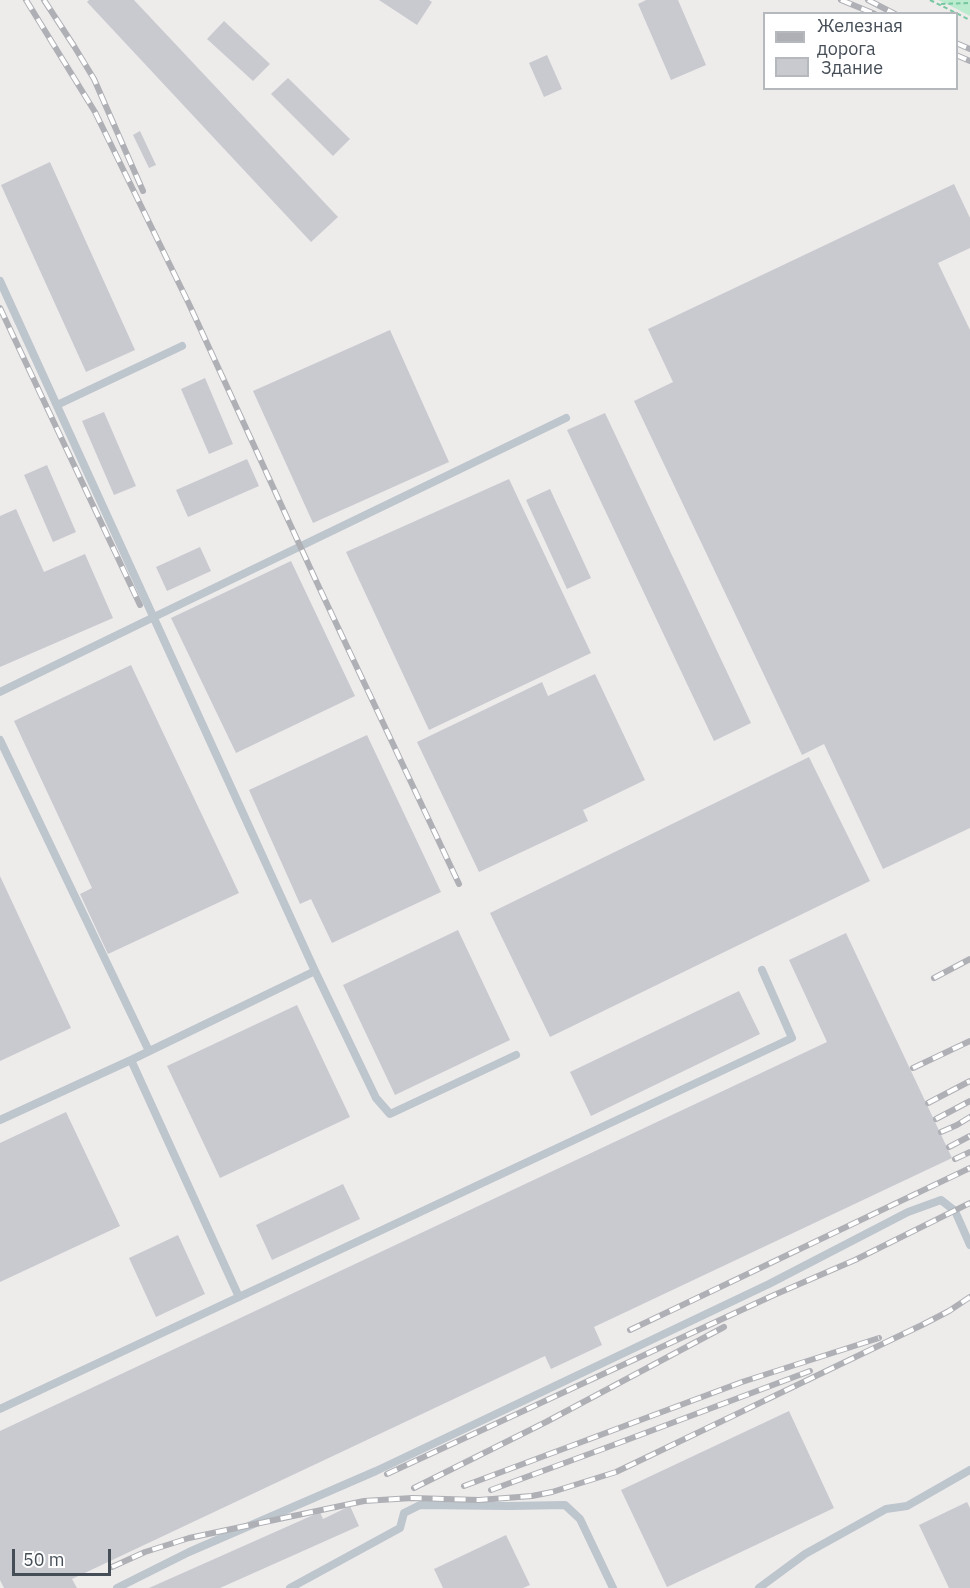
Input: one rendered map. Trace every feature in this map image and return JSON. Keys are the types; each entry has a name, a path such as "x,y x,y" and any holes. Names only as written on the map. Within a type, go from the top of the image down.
{"lane":[{"path":"0,281 315,971 376,1098 390,1114 516,1055"},
{"path":"57,405 182,346"},
{"path":"0,692 566,418"},
{"path":"0,740 150,1051"},
{"path":"0,1409 792,1038 762,970"},
{"path":"0,1120 315,971"},
{"path":"130,1060 239,1297"},
{"path":"117,1588 189,1552 376,1471 769,1284 908,1212 940,1200 955,1211 970,1245"},
{"path":"759,1588 805,1554 886,1509 907,1506 970,1470"},
{"path":"290,1588 400,1528 404,1514 420,1505 564,1505 580,1519 613,1588"}],"path":[{"path":"930,0 954,12"},
{"path":"937,0 939,4"},
{"path":"939,4 970,3"}],"green space":[{"path":"938,0 970,0 970,16 957,9"}],"building":[{"path":"89,0 134,0 338,217 311,242 87,2"},
{"path":"379,0 429,0 432,2 417,25"},
{"path":"646,0 678,0 706,65 671,80 638,4"},
{"path":"224,21 270,64 253,81 207,39"},
{"path":"547,55 562,89 544,97 529,63"},
{"path":"288,78 350,139 333,156 271,94"},
{"path":"140,131 156,165 149,168 133,135"},
{"path":"50,162 135,350 86,372 1,185"},
{"path":"954,184 970,218 970,248 938,263 970,330 970,828 883,869 824,744 802,755 634,401 673,382 648,329"},
{"path":"390,330 449,462 313,523 253,391"},
{"path":"205,378 233,444 209,454 181,389"},
{"path":"104,412 136,486 114,495 82,421"},
{"path":"605,413 751,723 714,741 567,430"},
{"path":"247,459 259,486 188,517 176,490"},
{"path":"47,465 76,532 53,542 24,475"},
{"path":"509,479 591,653 429,730 346,552"},
{"path":"550,489 591,578 567,589 526,500"},
{"path":"16,509 44,572 85,554 113,618 0,667 0,516"},
{"path":"200,547 211,571 167,591 156,567"},
{"path":"291,561 355,696 236,753 171,618"},
{"path":"131,665 239,893 108,954 80,894 92,888 14,721"},
{"path":"595,674 645,780 583,810 588,821 479,872 417,742 542,682 548,696"},
{"path":"367,735 441,892 332,943 311,899 300,904 249,790"},
{"path":"809,757 870,881 550,1037 490,913"},
{"path":"0,876 71,1028 0,1061"},
{"path":"458,930 510,1040 395,1095 343,985"},
{"path":"846,933 952,1158 594,1327 602,1345 551,1369 545,1356 72,1579 77,1588 4,1588 0,1580 0,1431 827,1042 789,960"},
{"path":"739,991 760,1034 591,1116 570,1072"},
{"path":"297,1005 350,1117 220,1178 167,1066"},
{"path":"66,1112 120,1226 0,1282 0,1143"},
{"path":"343,1184 360,1219 272,1260 256,1225"},
{"path":"178,1235 205,1294 156,1317 129,1258"},
{"path":"789,1411 834,1508 667,1587 621,1490"},
{"path":"967,1502 970,1508 970,1588 949,1588 919,1525"},
{"path":"350,1506 359,1526 220,1588 149,1588 320,1512 323,1519"},
{"path":"506,1535 530,1585 523,1588 443,1588 434,1569"}],"railway":[{"path":"26,0 95,112 120,163 189,304 459,884"},
{"path":"44,0 94,79 143,191"},
{"path":"841,0 870,12"},
{"path":"868,0 891,12"},
{"path":"958,44 970,49"},
{"path":"958,56 970,61"},
{"path":"0,308 140,605"},
{"path":"934,978 970,959"},
{"path":"913,1068 970,1041"},
{"path":"928,1103 970,1081"},
{"path":"936,1119 970,1101"},
{"path":"941,1132 970,1117"},
{"path":"949,1147 970,1136"},
{"path":"955,1159 970,1152"},
{"path":"630,1330 970,1168"},
{"path":"387,1474 774,1295 855,1260 970,1203"},
{"path":"112,1567 145,1552 189,1538 364,1501 412,1498 479,1500 532,1496 616,1472 922,1325 970,1297"},
{"path":"414,1488 546,1422 724,1327"},
{"path":"464,1486 742,1382 879,1338"},
{"path":"491,1490 810,1371"}]}
